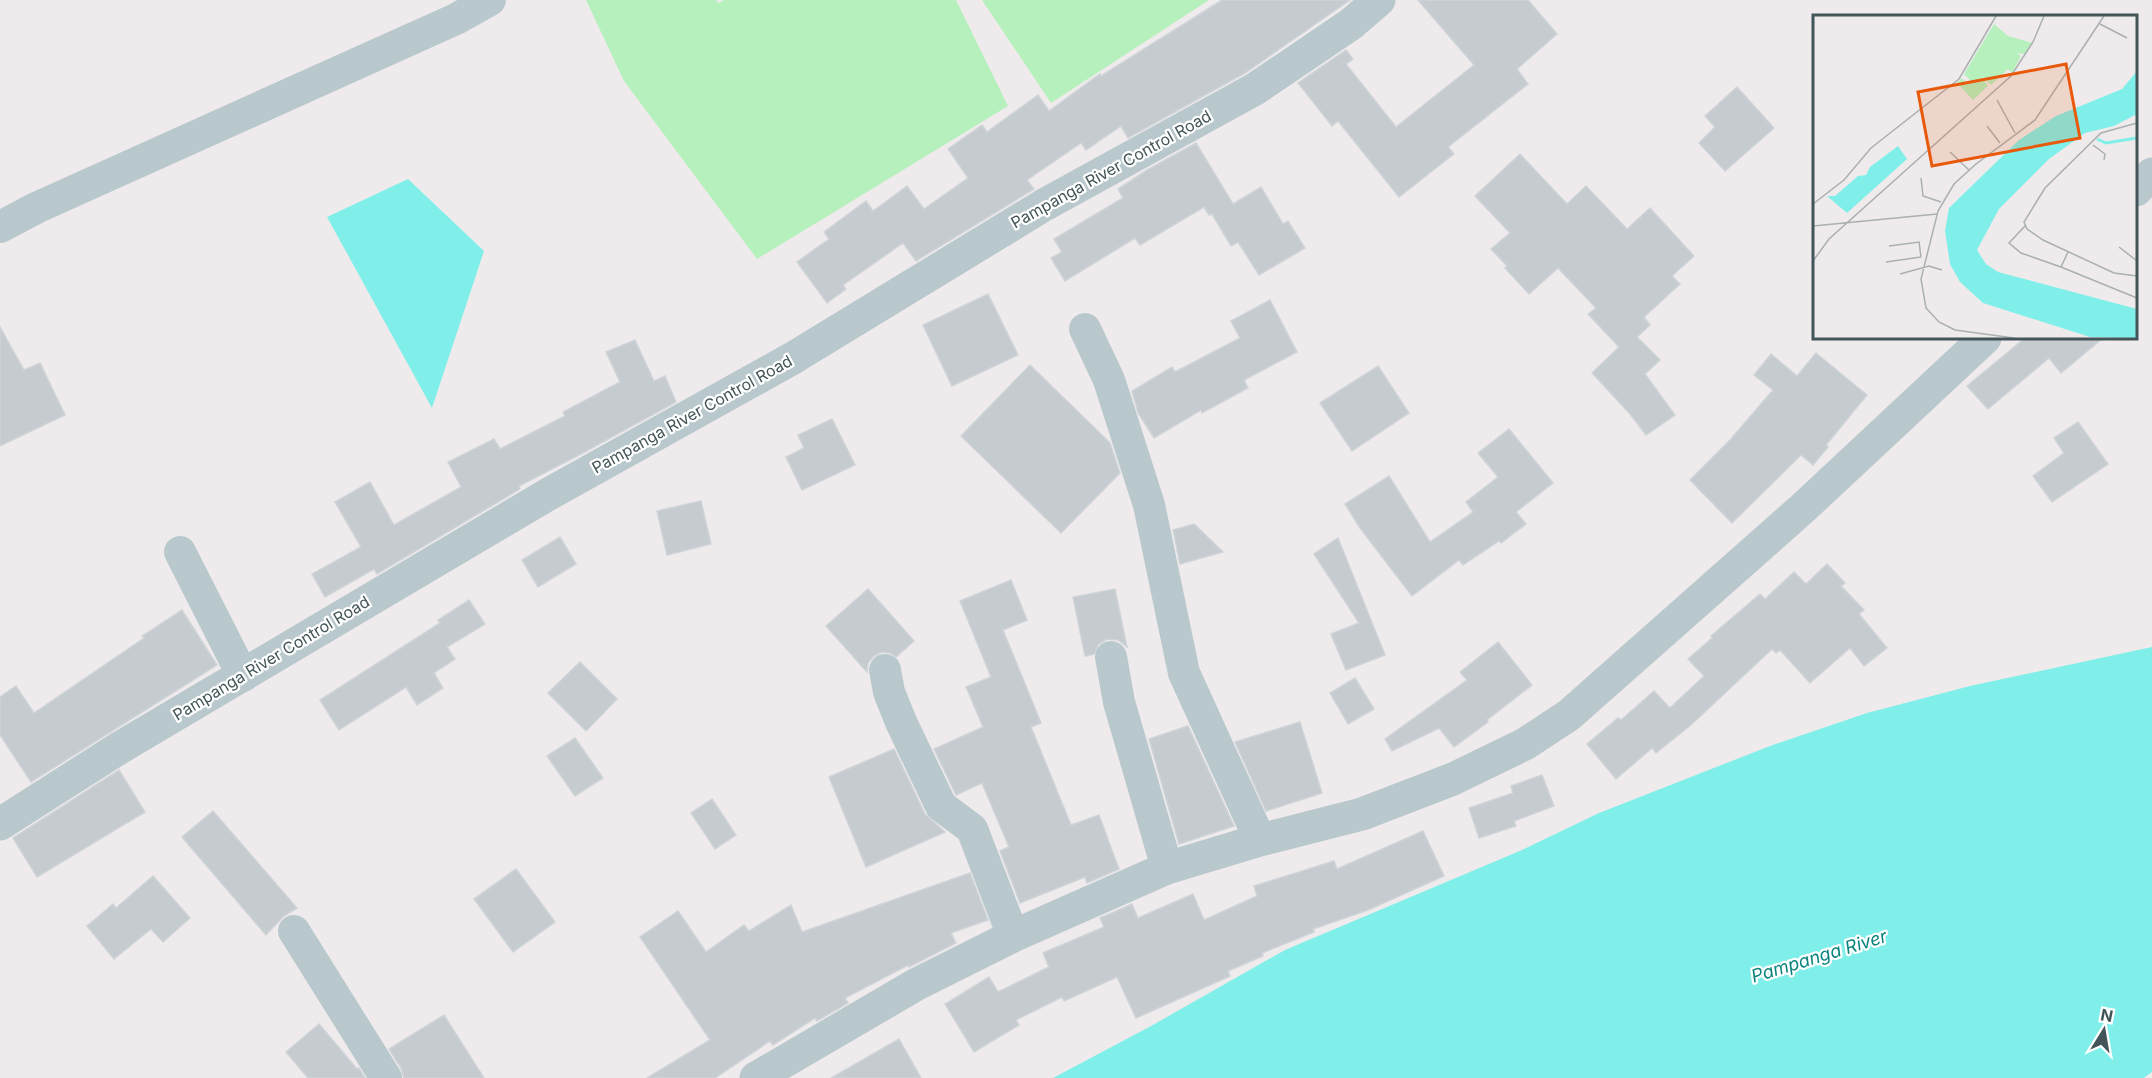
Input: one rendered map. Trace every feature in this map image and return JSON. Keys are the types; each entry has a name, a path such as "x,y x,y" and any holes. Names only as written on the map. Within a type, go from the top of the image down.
{"street":[{"path":"0,227 36,208 456,20 490,0"},
{"name":"Pampanga River Control Road","path":"0,824 121,747 547,495 793,358 1044,205 1255,89 1351,24 1379,0"},
{"path":"1085,329 1108,380 1149,505 1184,673 1260,840"},
{"path":"756,1078 917,984 1013,936 1167,868 1260,840 1362,814 1453,779 1525,744 1569,715 1803,508 1984,339"},
{"path":"180,552 243,676"},
{"path":"1112,657 1119,702 1167,868"},
{"path":"885,670 889,692 901,722 941,806 972,829 1013,936"},
{"path":"294,931 386,1078"}],"green space":[{"path":"586,0 716,0 718,3 724,0 956,0 1008,106 757,259 624,81"},
{"path":"982,0 1209,0 1051,103"}],"water":[{"path":"408,179 484,251 432,408 327,217"},
{"name":"Pampanga River","path":"2152,647 2152,1072 2144,1078 1053,1078 1151,1026 1285,950 1522,850 1599,813 1770,746 1867,713 1970,686"}],"building":[{"path":"1222,0 1350,0 1245,73 1128,138 1121,126 1086,150 1081,143 1027,180 1034,189 916,261 903,243 843,285 846,289 827,303 797,262 829,239 824,232 866,201 873,211 907,186 924,209 968,178 948,149 982,125 987,132 1038,95 1049,111 1100,74 1101,76"},
{"path":"1418,0 1528,0 1557,34 1517,69 1528,84 1448,147 1454,154 1399,197 1338,121 1332,126 1298,83 1346,50 1353,59 1346,64 1396,127 1474,65"},
{"path":"1737,87 1774,128 1725,171 1699,143 1715,127 1705,116"},
{"path":"1196,143 1233,204 1261,187 1283,224 1288,221 1305,248 1259,275 1238,242 1231,246 1212,214 1209,215 1204,207 1140,245 1135,238 1065,281 1051,258 1062,252 1054,239 1123,198 1118,189"},
{"path":"1520,154 1567,204 1586,186 1627,229 1650,208 1694,256 1672,276 1680,284 1644,317 1650,325 1637,337 1660,360 1645,374 1675,415 1646,435 1592,373 1619,347 1588,314 1596,308 1558,268 1529,294 1491,249 1510,233 1475,196"},
{"path":"988,294 1018,355 952,386 923,325"},
{"path":"1270,300 1297,352 1244,380 1248,388 1202,413 1201,410 1154,438 1138,413 1132,391 1172,367 1175,372 1240,338 1231,321"},
{"path":"0,327 24,370 40,363 65,415 0,446"},
{"path":"2024,339 2102,339 2061,373 2049,358 1988,409 1967,386"},
{"path":"635,340 654,381 665,376 676,402 519,486 520,489 377,574 374,569 325,597 312,574 361,547 335,502 370,482 394,525 461,487 448,462 494,439 500,449 565,416 563,412 620,382 606,352"},
{"path":"1816,353 1867,395 1826,445 1828,447 1813,465 1801,455 1732,523 1690,480 1730,440 1773,390 1754,375 1771,354 1797,376"},
{"path":"1030,365 1110,443 1120,473 1061,533 961,436"},
{"path":"1378,366 1409,413 1352,451 1320,403"},
{"path":"832,419 855,465 802,490 786,457 804,448 798,435"},
{"path":"2078,422 2108,464 2052,502 2033,476 2064,453 2054,438"},
{"path":"1509,429 1553,483 1516,512 1526,524 1501,543 1499,541 1463,565 1459,560 1412,596 1360,528 1345,504 1389,476 1430,542 1473,512 1466,502 1498,477 1478,453"},
{"path":"701,501 711,544 667,555 657,511"},
{"path":"1194,524 1223,552 1180,564 1173,530"},
{"path":"560,537 576,564 538,587 522,560"},
{"path":"1338,538 1385,655 1346,670 1331,634 1359,623 1314,554"},
{"path":"1827,564 1845,583 1841,586 1864,610 1859,614 1887,648 1864,666 1850,648 1810,683 1780,650 1776,653 1772,649 1692,724 1656,753 1652,748 1616,779 1587,744 1618,718 1621,720 1654,691 1670,708 1704,676 1688,659 1712,638 1711,636 1760,594 1765,599 1794,572 1806,584"},
{"path":"1011,580 1027,620 1003,630 1041,723 1031,727 1071,825 1099,815 1119,869 1087,883 1085,877 1020,903 1000,851 1009,847 982,783 956,795 934,749 983,727 966,687 991,677 960,601"},
{"path":"868,589 914,641 896,657 882,652 874,656 868,663 867,672 826,626"},
{"path":"1115,589 1127,647 1118,640 1107,639 1099,644 1094,654 1085,656 1073,597"},
{"path":"469,600 485,624 447,647 455,659 434,673 443,688 417,705 406,687 339,730 320,700 440,623 438,620"},
{"path":"182,610 217,665 31,782 0,735 0,697 16,686 34,713"},
{"path":"1498,642 1532,685 1454,747 1439,728 1392,751 1385,739 1467,680 1460,672"},
{"path":"580,662 617,699 586,731 548,693"},
{"path":"1355,678 1374,709 1348,724 1330,693"},
{"path":"1300,722 1322,793 1266,811 1235,742"},
{"path":"1188,726 1234,826 1179,844 1149,739"},
{"path":"575,738 603,778 575,796 547,756"},
{"path":"894,749 925,814 945,832 866,867 829,777"},
{"path":"119,770 145,812 37,877 13,838"},
{"path":"1542,775 1554,806 1514,821 1516,826 1479,838 1469,808 1513,793 1511,786"},
{"path":"712,799 736,835 715,849 691,813"},
{"path":"213,811 297,908 284,916 266,935 182,837"},
{"path":"1423,831 1444,876 1368,910 1313,929 1314,932 1262,953 1263,956 1228,971 1230,976 1136,1018 1117,977 1064,1001 1062,997 1016,1020 1019,1025 974,1052 945,1004 989,977 998,992 1049,967 1043,953 1104,927 1100,918 1132,904 1138,918 1193,894 1204,920 1257,896 1254,886 1334,861 1337,869"},
{"path":"516,869 555,922 513,952 474,899"},
{"path":"970,873 988,920 951,933 956,943 845,998 848,1003 817,1021 815,1018 773,1045 770,1041 715,1078 647,1078 710,1040 640,937 678,911 706,952 744,925 749,931 791,905 802,932"},
{"path":"153,876 190,918 163,942 151,929 114,959 87,926 113,904 116,908"},
{"path":"444,1015 484,1078 404,1078 401,1068 389,1049"},
{"path":"319,1024 357,1069 359,1068 365,1078 308,1078 286,1052"},
{"path":"899,1039 921,1078 831,1078"}]}
